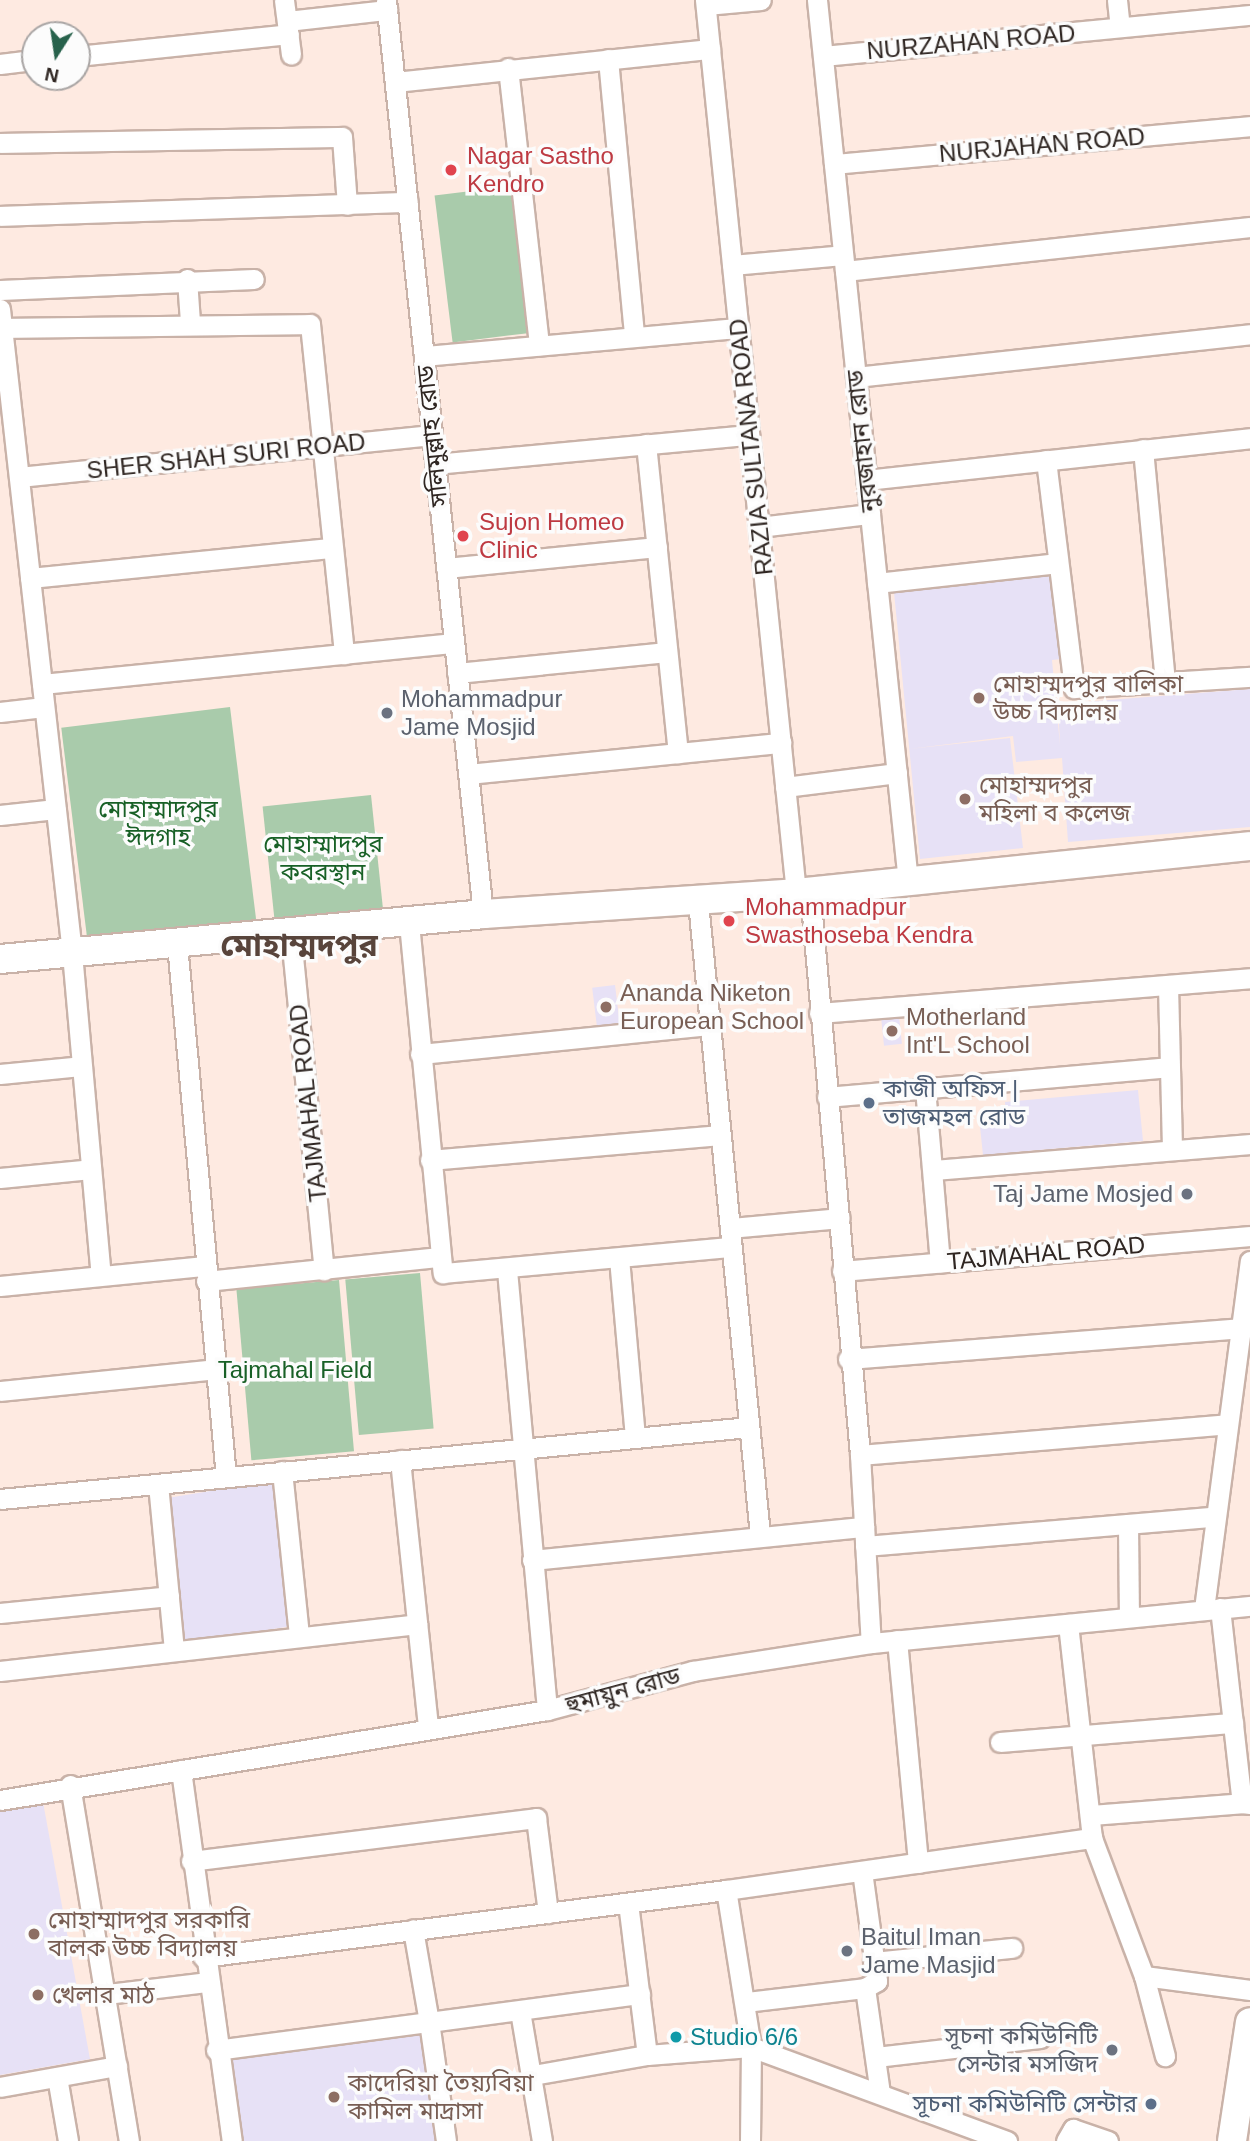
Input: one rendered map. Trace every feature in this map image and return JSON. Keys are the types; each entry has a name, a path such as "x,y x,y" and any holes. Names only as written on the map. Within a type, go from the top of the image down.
{"street":[{"path":"284,0 291,55"},
{"path":"705,3 761,0"},
{"name":"নুরজাহান রোড","path":"817,0 908,882"},
{"path":"1116,0 1120,27"},
{"name":"RAZIA SULTANA ROAD","path":"705,3 785,787 803,893"},
{"path":"91,54 288,27 387,5"},
{"name":"সলিমুল্লাহ রোড","path":"387,5 483,914"},
{"name":"NURZAHAN ROAD","path":"823,56 1250,15"},
{"path":"395,82 508,68 710,49"},
{"path":"608,59 634,336"},
{"path":"0,64 21,62"},
{"path":"508,68 539,345"},
{"name":"NURJAHAN ROAD","path":"834,164 1250,126"},
{"path":"0,142 342,137 347,205"},
{"path":"0,216 408,202"},
{"path":"732,265 844,263 1250,227"},
{"path":"0,290 187,279 254,279"},
{"path":"187,279 190,323"},
{"path":"102,1275 72,953 19,477 7,428 1,318 310,324 344,654"},
{"path":"424,356 739,328"},
{"path":"856,377 1250,334"},
{"name":"SHER SHAH SURI ROAD","path":"19,477 432,435"},
{"path":"435,464 750,435"},
{"path":"866,480 1250,438"},
{"path":"646,444 678,753"},
{"path":"1143,449 1165,683"},
{"path":"1046,460 1074,688 1250,677"},
{"path":"759,527 870,514"},
{"path":"446,568 657,547"},
{"path":"30,578 333,548"},
{"path":"877,583 1058,563"},
{"path":"42,684 454,643"},
{"path":"457,673 667,652"},
{"path":"0,712 44,707"},
{"path":"468,774 781,743"},
{"path":"785,787 897,773"},
{"path":"0,815 56,809"},
{"path":"0,959 291,936 483,914 698,902 803,893 1250,846"},
{"path":"803,893 820,1013 840,1218 848,1359 860,1455 871,1643"},
{"path":"698,902 760,1536"},
{"path":"408,923 443,1273 506,1270 619,1258 840,1218"},
{"name":"TAJMAHAL ROAD","path":"291,936 324,1270"},
{"path":"177,944 205,1274 226,1477"},
{"path":"820,1013 1250,978"},
{"path":"1168,985 1172,1147"},
{"path":"421,1054 710,1025"},
{"path":"0,1074 81,1066"},
{"path":"827,1097 1170,1067"},
{"path":"925,1088 940,1262"},
{"path":"430,1160 720,1135"},
{"path":"934,1170 1172,1147 1250,1144"},
{"path":"0,1178 92,1169"},
{"name":"TAJMAHAL ROAD","path":"842,1271 1250,1237"},
{"path":"0,1286 102,1275 324,1270 440,1257"},
{"path":"619,1258 635,1436"},
{"path":"1091,1815 1246,1803 1212,1608 1213,1517 1250,1261"},
{"path":"506,1270 547,1710"},
{"path":"848,1359 1240,1328"},
{"path":"0,1391 215,1369"},
{"path":"860,1455 1227,1424"},
{"path":"0,1500 523,1445 749,1427"},
{"path":"400,1460 428,1728"},
{"path":"282,1471 299,1636"},
{"path":"158,1484 174,1649"},
{"path":"532,1560 760,1536 865,1536 1128,1524 1213,1517"},
{"path":"1128,1524 1129,1616"},
{"path":"0,1613 169,1596"},
{"name":"হুমায়ুন রোড","path":"0,1800 70,1785 181,1770 547,1710 693,1671 871,1643 1250,1606"},
{"path":"0,1671 174,1649 417,1624"},
{"path":"1068,1624 1083,1734 1092,1838 1144,1976 1165,2056"},
{"path":"897,1640 918,1863"},
{"path":"1000,1742 1233,1723"},
{"path":"181,1770 203,1957 232,2141"},
{"path":"70,1785 107,1994 129,2141"},
{"path":"191,1861 536,1818 548,1913"},
{"path":"203,1957 726,1890 1092,1838"},
{"path":"746,2002 865,1987 877,1981 862,1871"},
{"path":"726,1890 746,2002 751,2047 750,2141"},
{"path":"628,1903 648,2055"},
{"path":"413,1929 446,2141"},
{"path":"873,1962 1012,1948"},
{"path":"1144,1976 1250,1990"},
{"path":"107,1994 207,1982"},
{"path":"865,1987 880,2094"},
{"path":"216,2050 640,1994"},
{"path":"520,2011 533,2075 541,2141"},
{"path":"1232,2141 1250,2022"},
{"path":"876,2057 1040,2038"},
{"path":"533,2075 648,2055 751,2047 1007,2141"},
{"path":"0,2087 117,2066"},
{"path":"57,2077 68,2141"},
{"path":"1066,2141 1073,2129 1108,2141"}],"shaded area":[{"path":"1053,574 1062,659 1052,660 1060,745 1058,704 1250,689 1250,827 1068,842 1062,758 1016,762 1013,736 909,749 894,592"},
{"name":"মোহাম্মদপুর মহিলা ব কলেজ","path":"1010,738 1023,848 920,859 909,749"},
{"name":"Ananda Niketon European School","path":"615,985 620,1026 597,1028 592,988"},
{"name":"Motherland Int'L School","path":"899,1016 902,1044 884,1046 881,1018"},
{"path":"1138,1090 1143,1141 983,1155 980,1127 1007,1125 1005,1102"},
{"path":"274,1481 297,1625 185,1643 162,1499"},
{"name":"মোহাম্মাদপুর সরকারি বালক উচ্চ বিদ্যালয়","path":"43,1802 90,2059 0,2075 0,1810"},
{"name":"কাদেরিয়া তৈয়্যবিয়া কামিল মাদ্রাসা","path":"425,2030 443,2141 239,2141 224,2054"}],"green space":[{"path":"512,186 530,333 453,342 435,196"},
{"name":"মোহাম্মাদপুর ঈদগাহ","path":"230,707 257,925 88,946 61,728"},
{"name":"মোহাম্মাদপুর কবরস্থান","path":"371,795 383,909 275,921 263,806"},
{"path":"420,1273 434,1428 359,1435 345,1280"},
{"name":"Tajmahal Field","path":"339,1280 354,1451 251,1460 236,1289"}],"place":[{"name":"Nagar Sastho Kendro","path":"451,170"},
{"name":"Sujon Homeo Clinic","path":"463,536"},
{"name":"মোহাম্মদপুর বালিকা উচ্চ বিদ্যালয়","path":"979,698"},
{"name":"Mohammadpur Jame Mosjid","path":"387,713"},
{"name":"মোহাম্মদপুর মহিলা ব কলেজ","path":"965,799"},
{"name":"Mohammadpur Swasthoseba Kendra","path":"729,921"},
{"name":"Ananda Niketon European School","path":"606,1007"},
{"name":"Motherland Int'L School","path":"892,1031"},
{"name":"কাজী অফিস | তাজমহল রোড","path":"869,1103"},
{"name":"Taj Jame Mosjed","path":"1187,1194"},
{"name":"মোহাম্মাদপুর সরকারি বালক উচ্চ বিদ্যালয়","path":"34,1934"},
{"name":"Baitul Iman Jame Masjid","path":"847,1951"},
{"name":"খেলার মাঠ","path":"38,1995"},
{"name":"Studio 6/6","path":"676,2037"},
{"name":"সূচনা কমিউনিটি সেন্টার মসজিদ","path":"1112,2050"},
{"name":"কাদেরিয়া তৈয়্যবিয়া কামিল মাদ্রাসা","path":"334,2097"},
{"name":"সূচনা কমিউনিটি সেন্টার","path":"1151,2104"}],"district":[{"name":"মোহাম্মদপুর","path":"299,945"}]}
